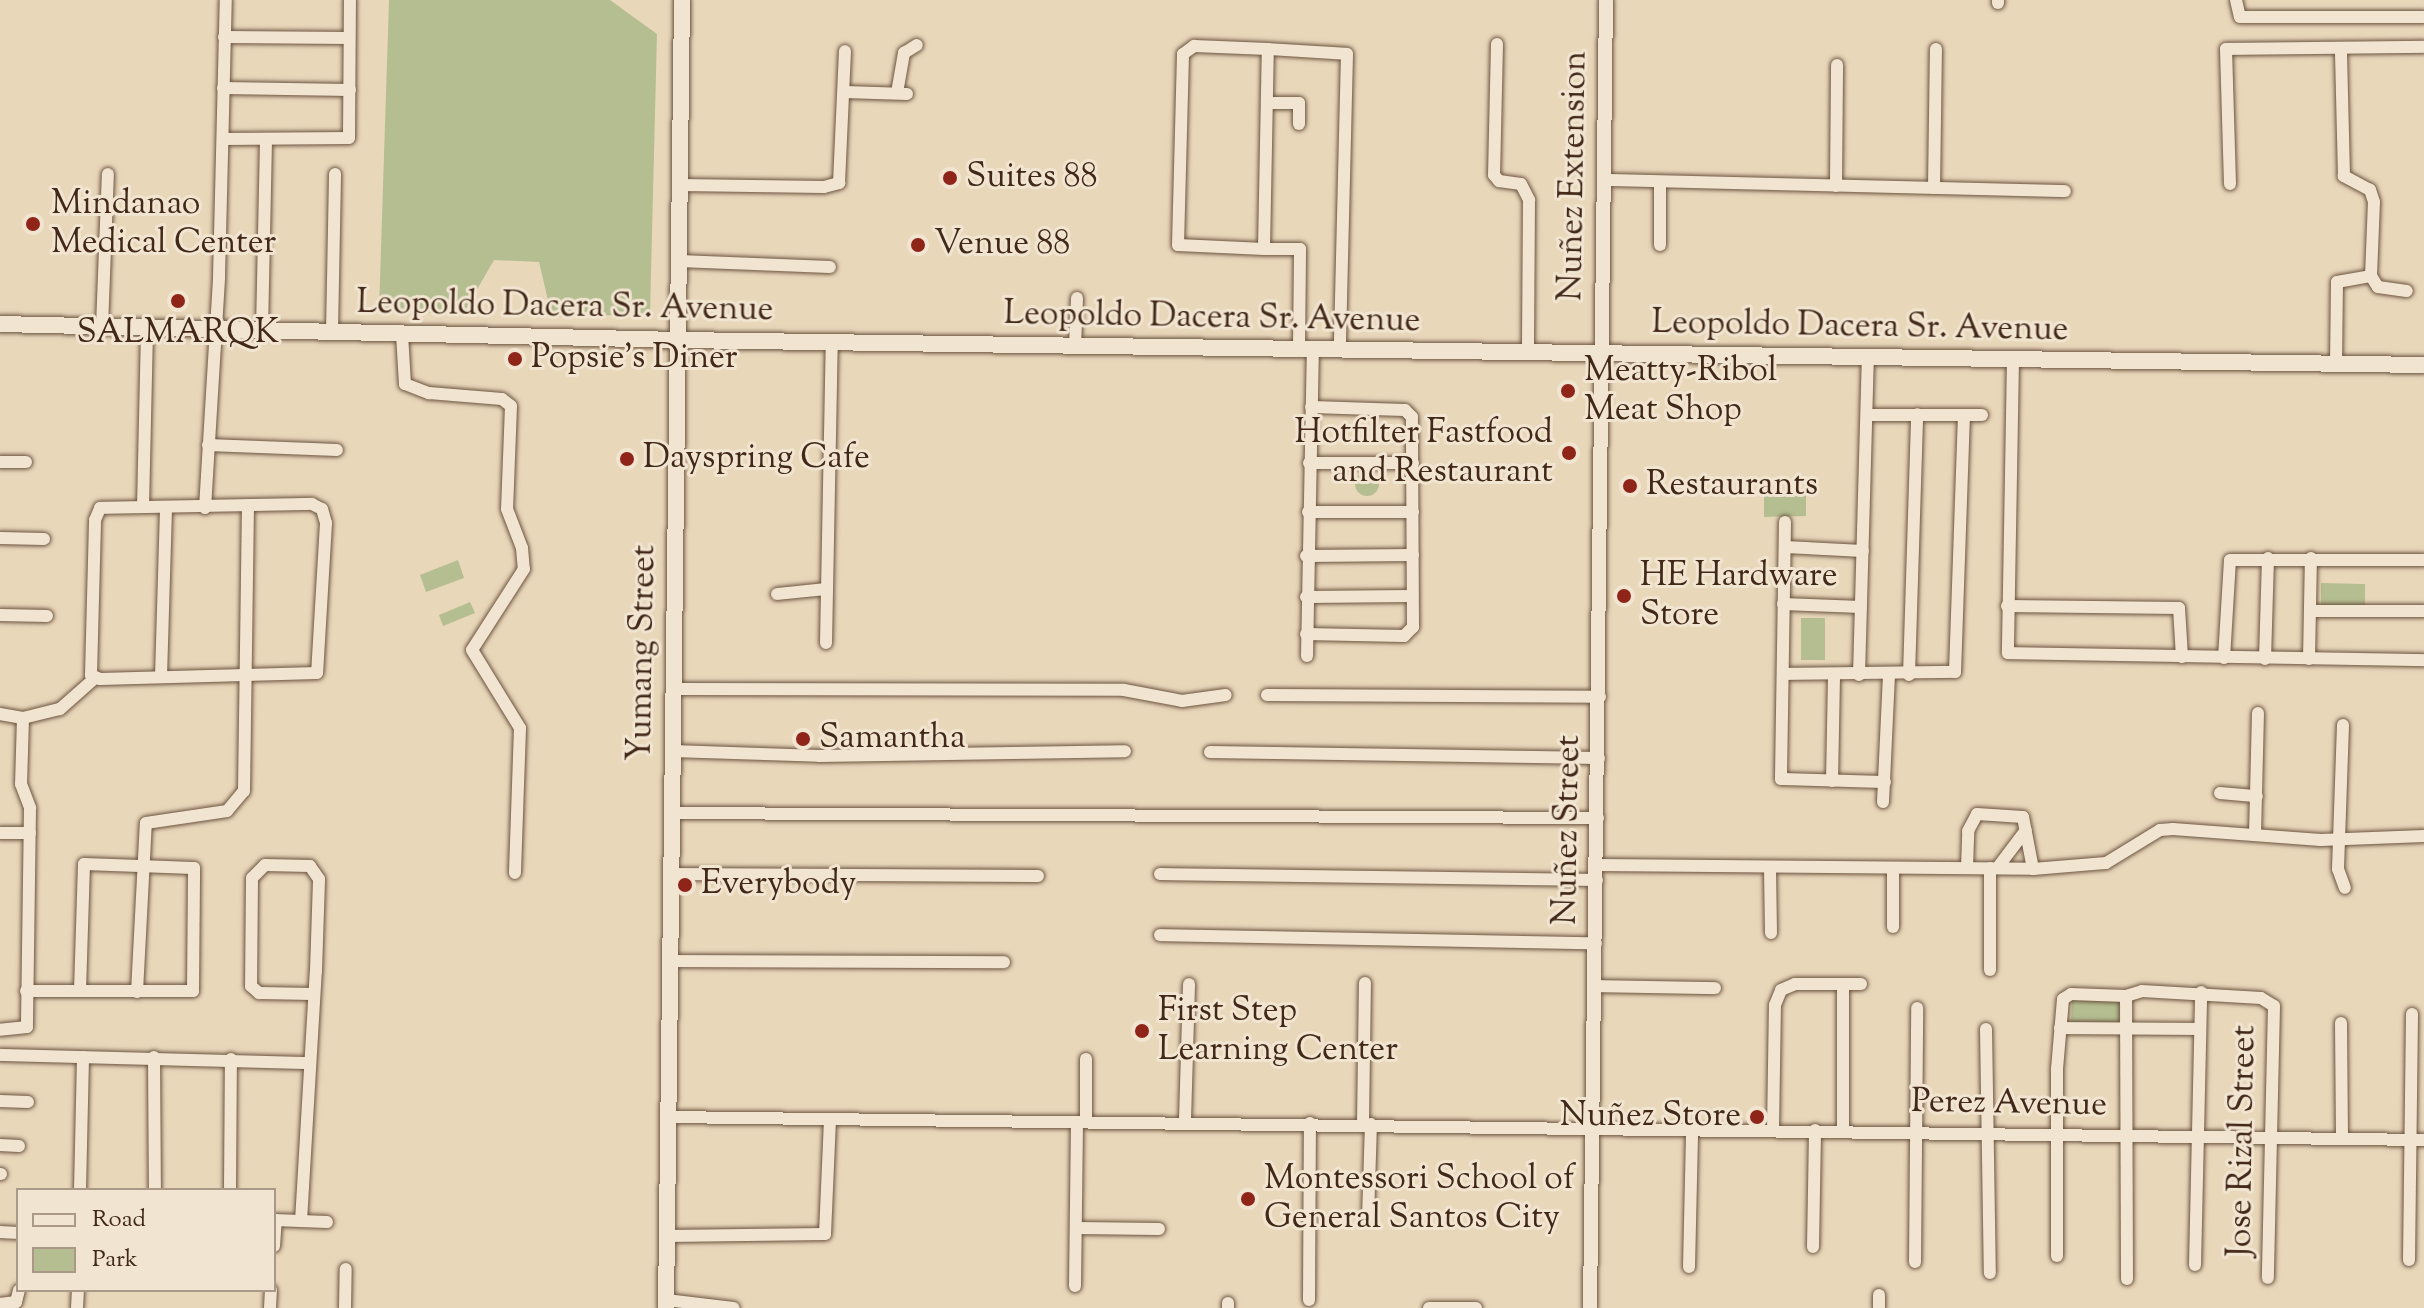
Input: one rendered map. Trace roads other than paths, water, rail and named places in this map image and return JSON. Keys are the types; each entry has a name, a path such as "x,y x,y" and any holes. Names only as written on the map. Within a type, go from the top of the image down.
{"main road":[{"name":"Yumang Street","path":"666,1304 682,0"},
{"name":"Leopoldo Dacera Sr. Avenue","path":"0,324 678,340 2424,365"}],"street":[{"path":"205,508 217,329 226,0"},
{"path":"223,139 347,139 350,0"},
{"name":"Nuñez Extension","path":"1602,353 1606,0"},
{"path":"2236,0 2240,17 2424,17"},
{"path":"224,37 349,38"},
{"path":"1497,44 1494,175 1499,181 1521,184 1529,200 1528,352"},
{"path":"845,92 902,94 904,53 917,45"},
{"path":"1307,656 1306,556 1311,407 1300,249 1178,245 1183,54 1194,46 1347,54 1340,350"},
{"path":"2230,184 2226,49 2424,47"},
{"path":"1264,249 1268,49"},
{"path":"1934,188 1936,49"},
{"path":"2341,49 2342,162 2346,179 2373,194 2371,276 2378,287 2407,291"},
{"path":"680,185 832,187 843,177 845,51"},
{"path":"1836,186 1837,65"},
{"path":"223,88 350,90"},
{"path":"1267,103 1299,103 1299,124"},
{"path":"262,331 266,139"},
{"path":"102,327 108,174"},
{"path":"332,332 335,174"},
{"path":"1606,180 2065,191"},
{"path":"1660,182 1660,245"},
{"path":"679,261 830,267"},
{"path":"2336,364 2337,282 2371,276"},
{"path":"1075,346 1077,298"},
{"path":"143,507 147,328"},
{"path":"402,334 405,384 429,393 502,399 511,406 507,509 522,548 524,569 472,650 520,728 515,873"},
{"path":"826,643 832,342"},
{"name":"Nuñez Street","path":"1590,1308 1602,353"},
{"path":"1859,675 1868,357"},
{"path":"2013,359 2006,650 2012,655 2424,660"},
{"path":"1306,634 1404,636 1413,627 1413,421 1405,410 1311,407"},
{"path":"1909,675 1917,414"},
{"path":"1867,415 1982,415"},
{"path":"1783,674 1951,675 1956,670 1964,415"},
{"path":"208,445 337,450"},
{"path":"0,462 26,462"},
{"path":"1309,463 1413,463"},
{"path":"0,714 23,718 60,709 95,678 311,676 319,670 325,515 317,505 205,508 106,505 96,514 88,671 95,678"},
{"path":"137,992 146,823 227,811 240,801 247,774 243,676 248,505"},
{"path":"161,677 166,507"},
{"path":"1308,512 1413,512"},
{"path":"1785,522 1781,779 1885,782"},
{"path":"0,538 44,539"},
{"path":"1785,547 1863,551"},
{"path":"1306,556 1413,555"},
{"path":"2224,658 2228,563 2239,557 2424,560"},
{"path":"2265,659 2268,558"},
{"path":"2309,659 2311,558"},
{"path":"777,594 825,589"},
{"path":"1306,597 1412,596"},
{"path":"1783,604 1861,607"},
{"path":"2007,606 2179,608 2182,657"},
{"path":"2312,611 2424,611"},
{"path":"0,615 47,616"},
{"path":"1832,781 1834,674"},
{"path":"1883,802 1889,675"},
{"path":"673,689 1124,690 1182,701 1226,695"},
{"path":"1267,695 1600,697"},
{"path":"2255,835 2258,713"},
{"path":"0,1030 26,1029 30,833 29,800 21,784 23,718"},
{"path":"2343,725 2343,837 2338,869 2345,888"},
{"path":"672,751 819,756 1125,751"},
{"path":"1210,752 1599,758"},
{"path":"2220,793 2257,796"},
{"path":"670,813 1598,818"},
{"path":"1967,868 1968,831 1975,815 2019,815 2026,830 2033,869"},
{"path":"1990,970 1994,868 2026,830"},
{"path":"1597,865 1770,869 2033,869 2106,863 2160,830 2343,837 2424,836"},
{"path":"0,833 30,833"},
{"path":"26,991 190,993 195,983 197,873 191,866 93,861 83,867 80,990"},
{"path":"301,1221 313,994 318,872 304,865 265,865 252,878 251,986 259,993 313,994"},
{"path":"1770,869 1771,933"},
{"path":"1893,870 1893,927"},
{"path":"669,874 1038,876"},
{"path":"1160,874 1597,880"},
{"path":"1160,935 1596,943"},
{"path":"668,961 1004,962"},
{"path":"1365,983 1368,1218"},
{"path":"1185,1120 1189,984"},
{"path":"1773,1130 1777,997 1795,984 1861,984"},
{"path":"1843,984 1843,1130"},
{"path":"1595,986 1715,988"},
{"path":"2057,1256 2057,1132 2062,1003 2068,995 2201,992 2195,1265"},
{"name":"Jose Rizal Street","path":"2201,992 2261,998 2274,1006 2268,1278"},
{"path":"2126,996 2127,1279"},
{"path":"1915,1262 1919,1130 1917,1008"},
{"path":"2409,1260 2418,1140 2412,1014"},
{"path":"2341,1023 2342,1138"},
{"path":"2060,1028 2199,1029"},
{"path":"1986,1029 1990,1273"},
{"path":"0,1055 308,1063"},
{"path":"80,1188 83,1057"},
{"path":"154,1057 155,1188"},
{"path":"230,1188 231,1059"},
{"path":"1075,1286 1086,1059"},
{"path":"0,1101 28,1102"},
{"name":"Perez Avenue","path":"668,1117 1082,1122 1185,1120 1594,1132 1919,1130 2418,1140"},
{"path":"667,1236 813,1238 825,1234 830,1120"},
{"path":"1309,1300 1310,1123"},
{"path":"1813,1247 1815,1130"},
{"path":"1689,1267 1692,1131"},
{"path":"0,1145 19,1146"},
{"path":"276,1220 327,1222"},
{"path":"1076,1228 1159,1229"},
{"path":"345,1308 346,1269"},
{"path":"0,1304 16,1302 18,1292"},
{"path":"666,1304 734,1308"},
{"path":"1429,1308 1476,1308"}],"place":[{"name":"Suites 88","path":"950,178"},
{"name":"Mindanao Medical Center","path":"33,224"},
{"name":"Venue 88","path":"918,245"},
{"name":"SALMARQK","path":"178,301"},
{"name":"Popsie's Diner","path":"515,359"},
{"name":"Meatty-Ribol Meat Shop","path":"1568,391"},
{"name":"Hotfilter Fastfood and Restaurant","path":"1569,453"},
{"name":"Dayspring Cafe","path":"627,459"},
{"name":"Restaurants","path":"1630,486"},
{"name":"HE Hardware Store","path":"1624,596"},
{"name":"Samantha","path":"803,739"},
{"name":"Everybody","path":"685,885"},
{"name":"First Step Learning Center","path":"1142,1031"},
{"name":"Nuñez Store","path":"1757,1117"},
{"name":"Montessori School of General Santos City","path":"1248,1199"}]}
